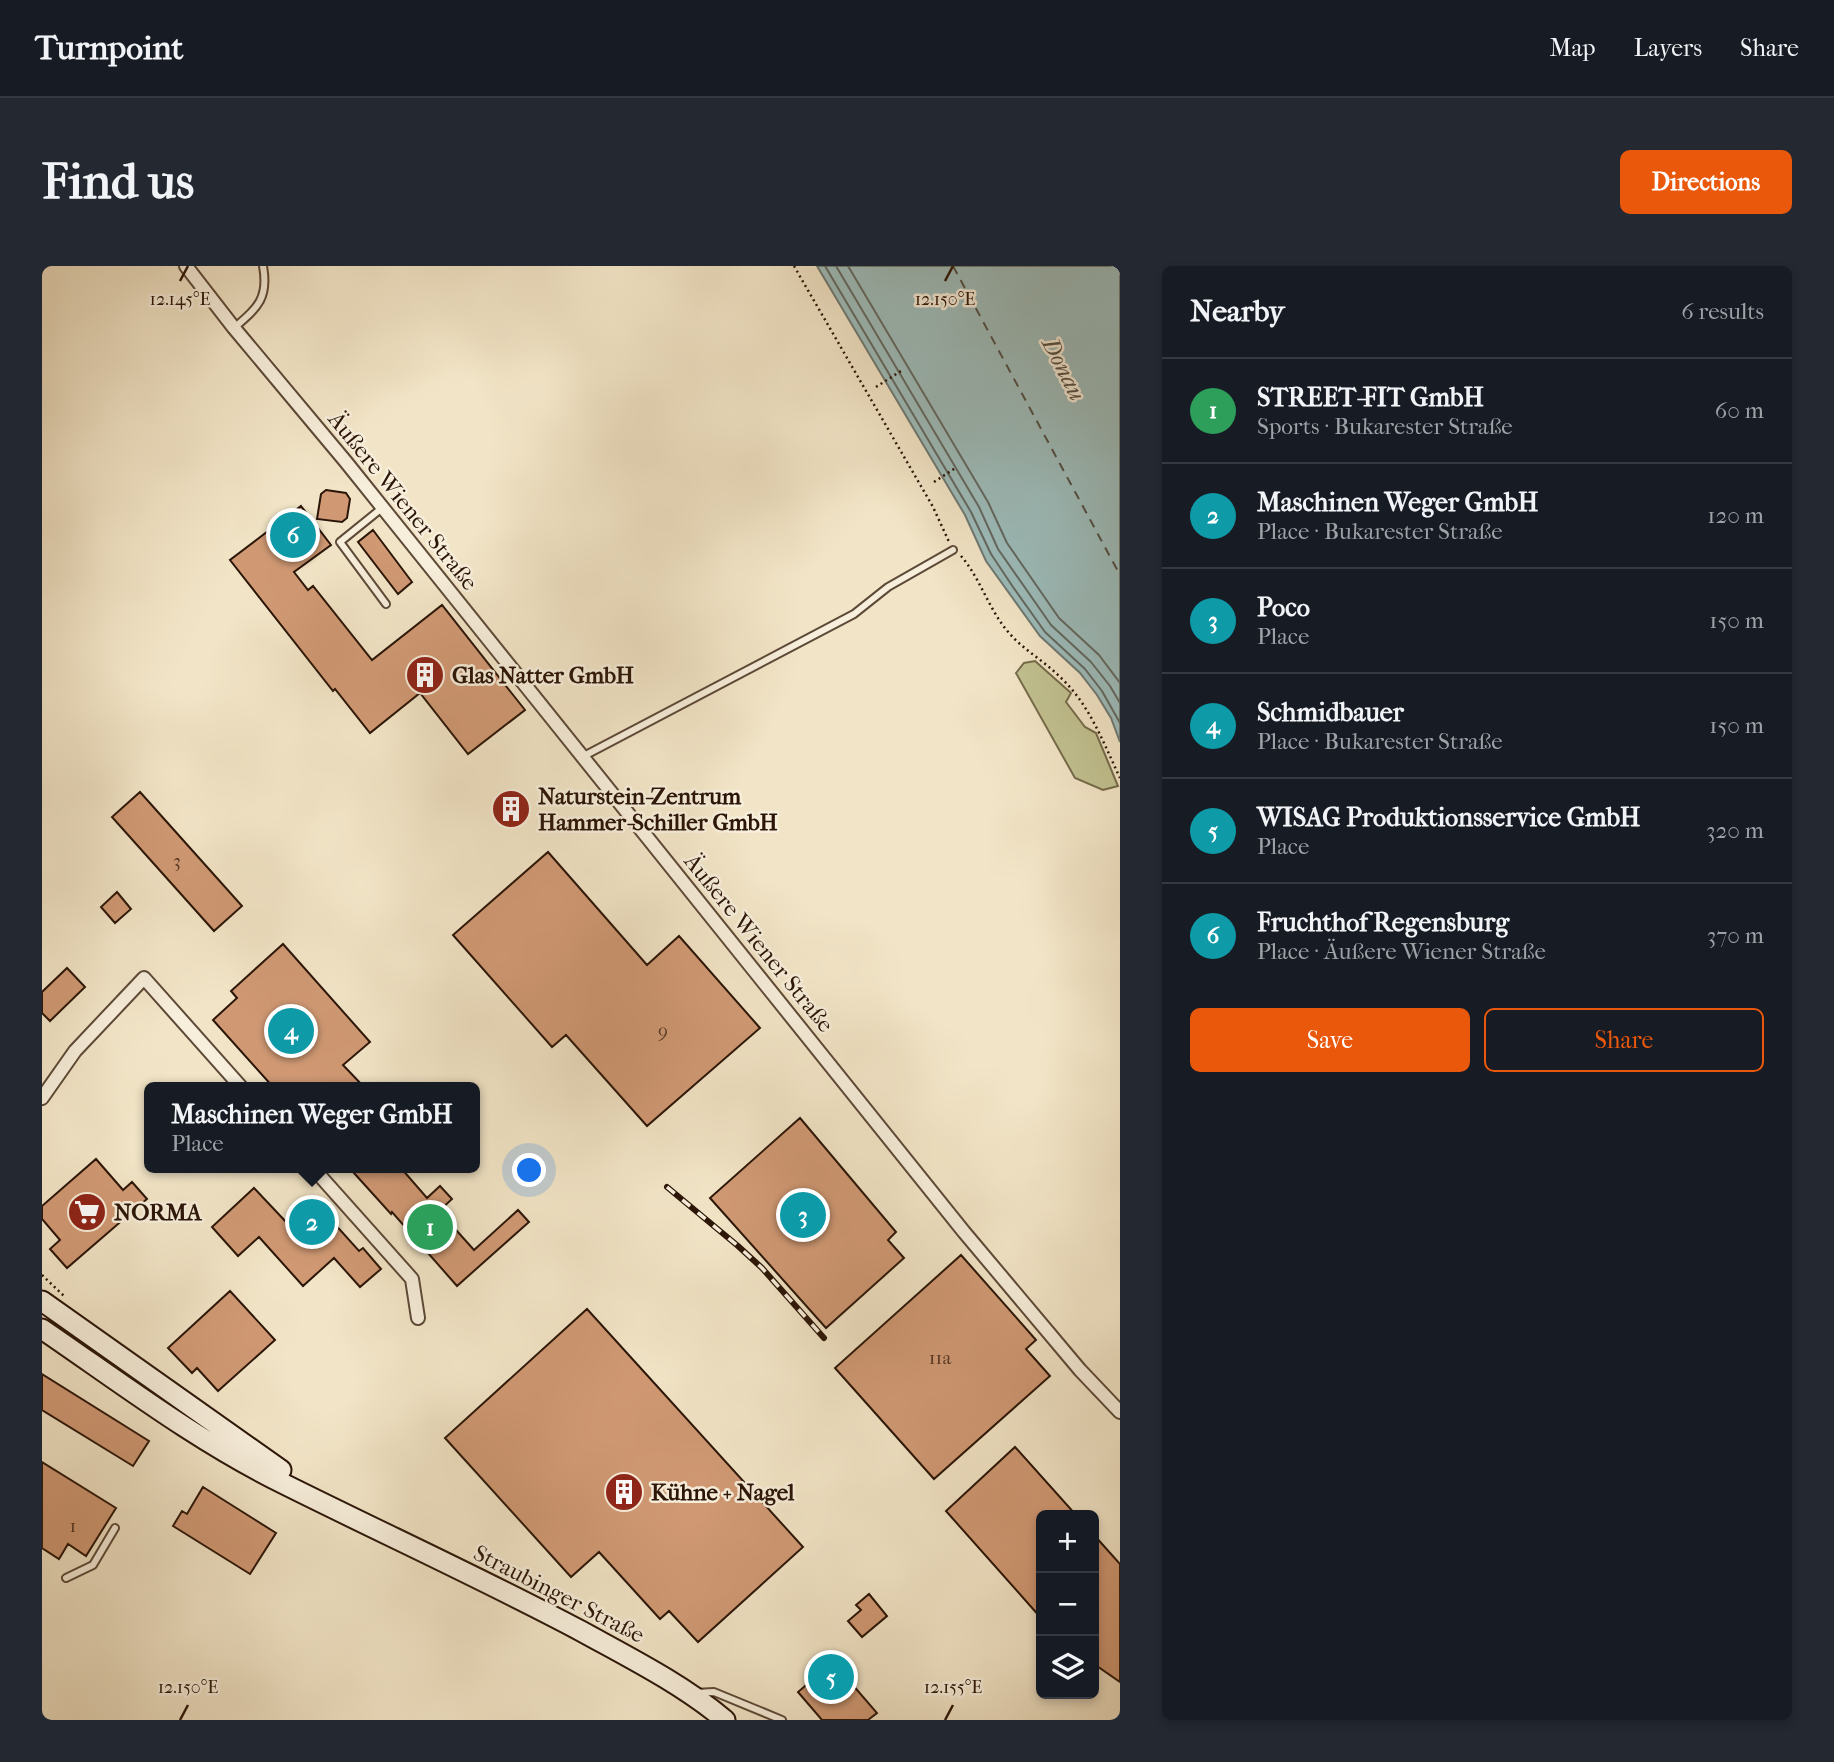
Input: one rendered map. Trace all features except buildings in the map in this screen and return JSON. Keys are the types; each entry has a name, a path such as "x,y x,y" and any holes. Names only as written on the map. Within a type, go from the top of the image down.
{"main road":[{"name":"Straubinger Straße","path":"42,1301 275,1466 364,1523"},
{"name":"Straubinger Straße","path":"42,1329 210,1443 279,1482 552,1615 629,1657 725,1720"}],"street":[{"name":"Äußere Wiener Straße","path":"186,266 964,1232 1080,1370 1120,1412"},
{"path":"42,1098 75,1051 144,978 237,1082"},
{"path":"317,1173 412,1279 418,1318"}],"lane":[{"path":"234,328 253,311 261,299 265,289 263,266"},
{"path":"382,508 340,542 386,604"},
{"path":"582,757 854,614 888,587 953,550"},
{"path":"66,1577 93,1565 115,1528"},
{"path":"690,1695 714,1692 782,1720"}],"path":[{"path":"793,266 933,507 953,550 962,556 972,570 1009,633 1074,691 1087,710 1120,778"},
{"path":"876,387 901,371"},
{"path":"934,482 957,467"},
{"path":"42,1275 72,1304"}],"green space":[{"path":"1035,661 1071,693 1066,702 1085,727 1096,733 1118,786 1103,790 1075,778 1016,673 1024,663"}],"water":[{"name":"Donau","path":"817,266 1120,266 1120,742 1111,718 1097,695 1080,673 1040,636 986,561 965,515"}],"ferry route":[{"path":"953,266 1120,575"}],"railway":[{"path":"667,1187 762,1268 824,1338"}],"place":[{"name":"Fruchthof Regensburg","path":"293,535"},
{"name":"Glas Natter GmbH","path":"425,675"},
{"name":"Naturstein-Zentrum Hammer-Schiller GmbH","path":"511,809"},
{"name":"Schmidbauer","path":"291,1031"},
{"name":"NORMA","path":"87,1212"},
{"name":"Poco","path":"803,1215"},
{"name":"Maschinen Weger GmbH","path":"312,1222"},
{"name":"STREET-FIT GmbH","path":"430,1227"},
{"name":"Kühne + Nagel","path":"624,1492"},
{"name":"WISAG Produktionsservice GmbH","path":"831,1677"}]}
